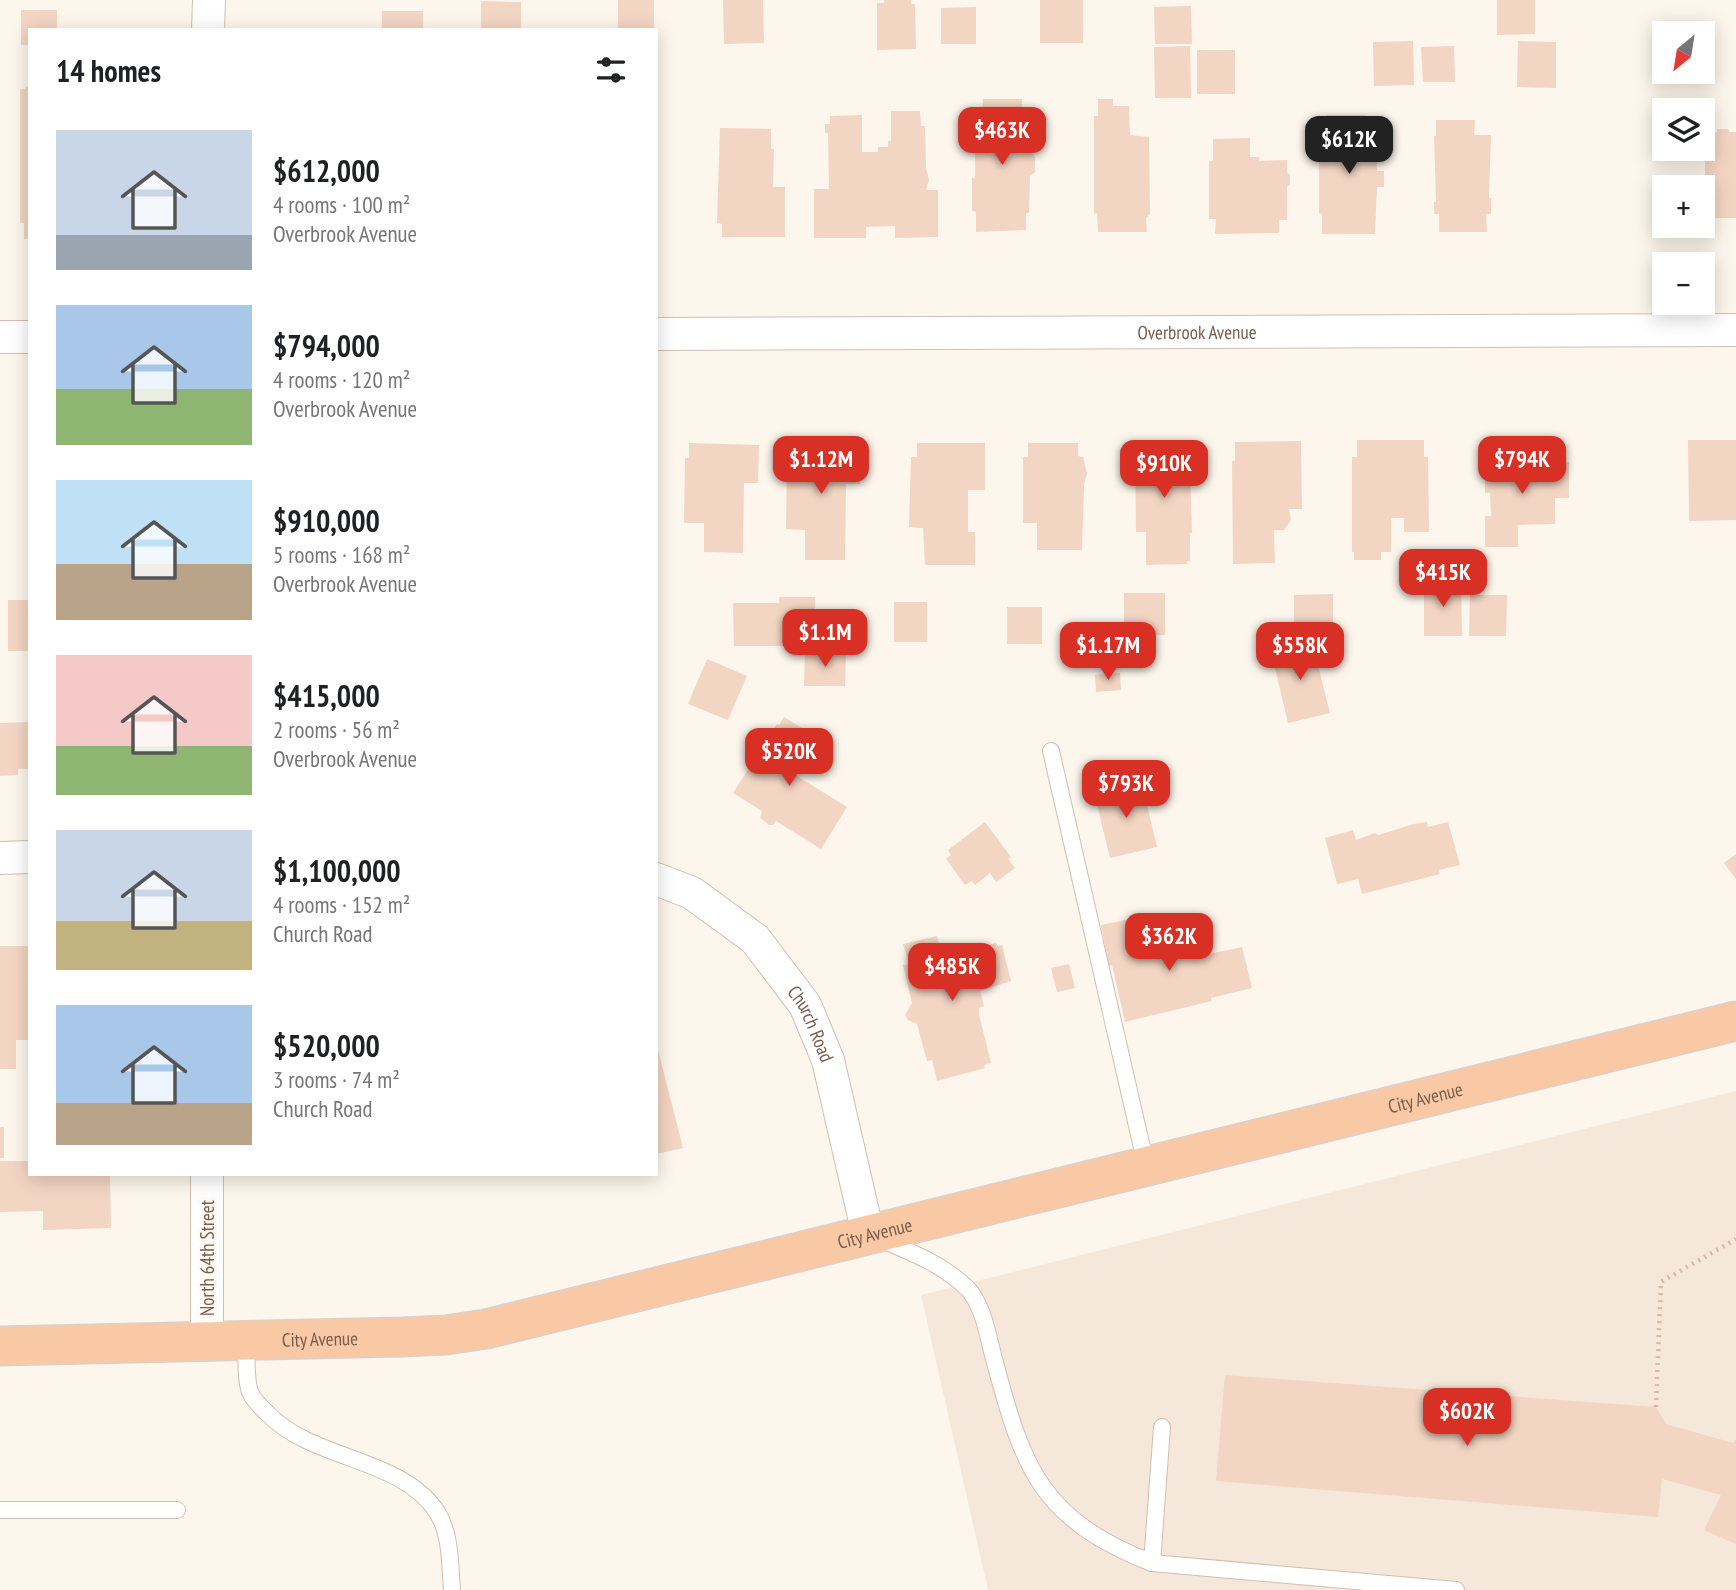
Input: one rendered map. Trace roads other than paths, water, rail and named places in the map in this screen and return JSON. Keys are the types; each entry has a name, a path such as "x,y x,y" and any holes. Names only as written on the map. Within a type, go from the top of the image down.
{"highway":[{"name":"City Avenue","path":"0,1346 402,1338 486,1329 1736,1021"}],"street":[{"path":"208,28 209,0"},
{"name":"Overbrook Avenue","path":"658,334 1736,330"},
{"path":"0,337 28,337"},
{"path":"0,858 28,858"},
{"name":"Church Road","path":"658,880 692,893 755,939 805,1005 828,1060 868,1234"},
{"name":"North 64th Street","path":"206,1176 207,1341"}],"lane":[{"path":"1051,751 1146,1166"},
{"path":"868,1234 919,1255 949,1273 970,1291 981,1313 1010,1421 1023,1453 1041,1487 1064,1512 1092,1535 1152,1563 1456,1590"},
{"path":"246,1341 250,1393 280,1426 300,1439 402,1480 421,1494 437,1513 446,1535 452,1590"},
{"path":"1152,1563 1162,1427"},
{"path":"0,1510 177,1510"}]}
